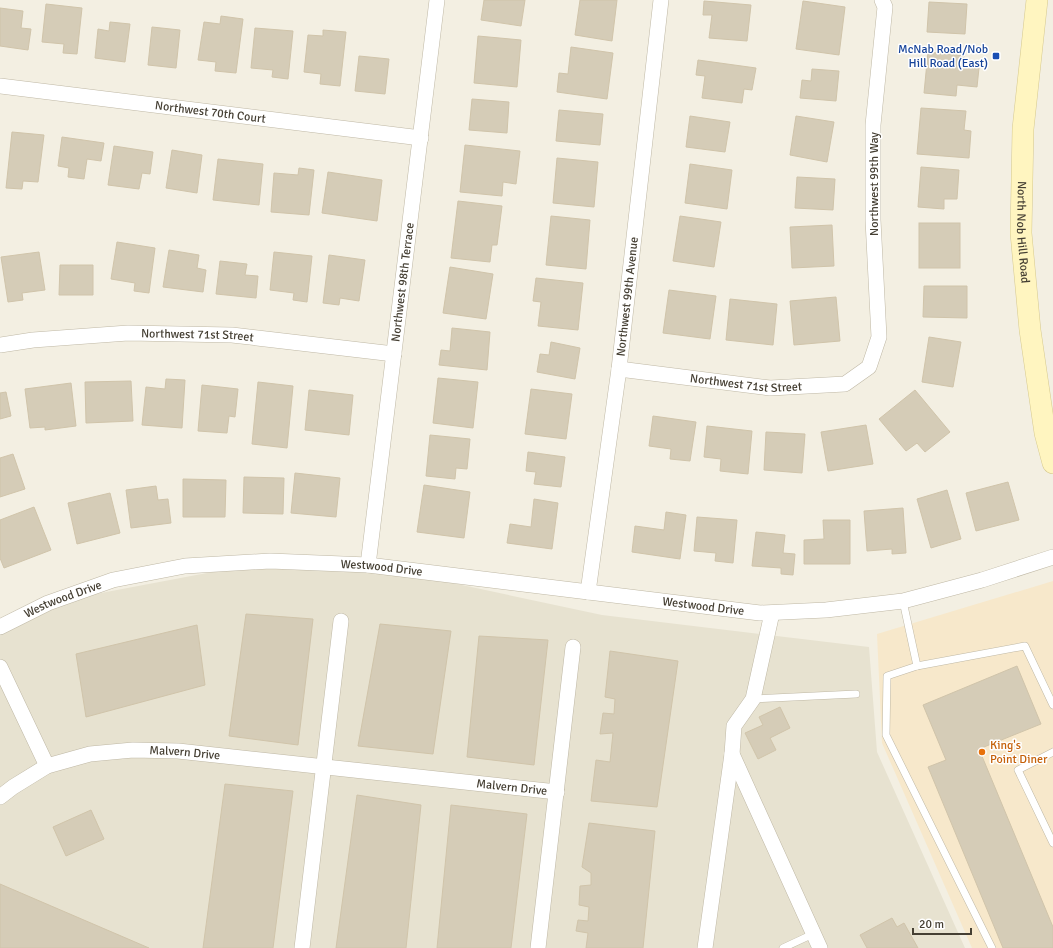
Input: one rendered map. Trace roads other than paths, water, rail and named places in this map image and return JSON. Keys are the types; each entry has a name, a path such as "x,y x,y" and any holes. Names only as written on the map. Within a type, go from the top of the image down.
{"main road":[{"name":"North Nob Hill Road","path":"1037,0 1023,129 1021,233 1030,330 1045,433 1053,463"}],"street":[{"name":"Northwest 98th Terrace","path":"368,565 437,0"},
{"name":"Northwest 99th Avenue","path":"588,592 619,369 661,0"},
{"name":"Northwest 99th Way","path":"869,367 879,337 873,220 873,125 885,7 882,0"},
{"name":"Northwest 70th Court","path":"0,86 420,138"},
{"name":"Northwest 71st Street","path":"0,345 34,340 128,333 232,336 394,354"},
{"name":"Northwest 71st Street","path":"619,369 770,388 845,384 869,367"},
{"name":"Westwood Drive","path":"0,627 48,603 113,580 185,566 270,561 368,565 760,613 826,610 903,601 982,580 1053,557"},
{"path":"705,948 732,754 734,726 753,699 772,612"},
{"path":"302,948 325,766 341,621"},
{"name":"Malvern Drive","path":"538,948 573,648"},
{"path":"0,667 47,766"},
{"name":"Malvern Drive","path":"0,797 47,766 90,754 133,750 178,751 557,792"},
{"path":"732,754 820,948"}],"lane":[{"path":"903,601 917,666"},
{"path":"992,948 886,735 887,676 917,666 1025,646 1053,705"},
{"path":"753,699 856,694"},
{"path":"1053,752 1018,770 1053,843"},
{"path":"784,948 813,934"}],"place":[{"name":"McNab Road/Nob Hill Road (East)","path":"996,56"},
{"name":"King's Point Diner","path":"982,752"}]}
